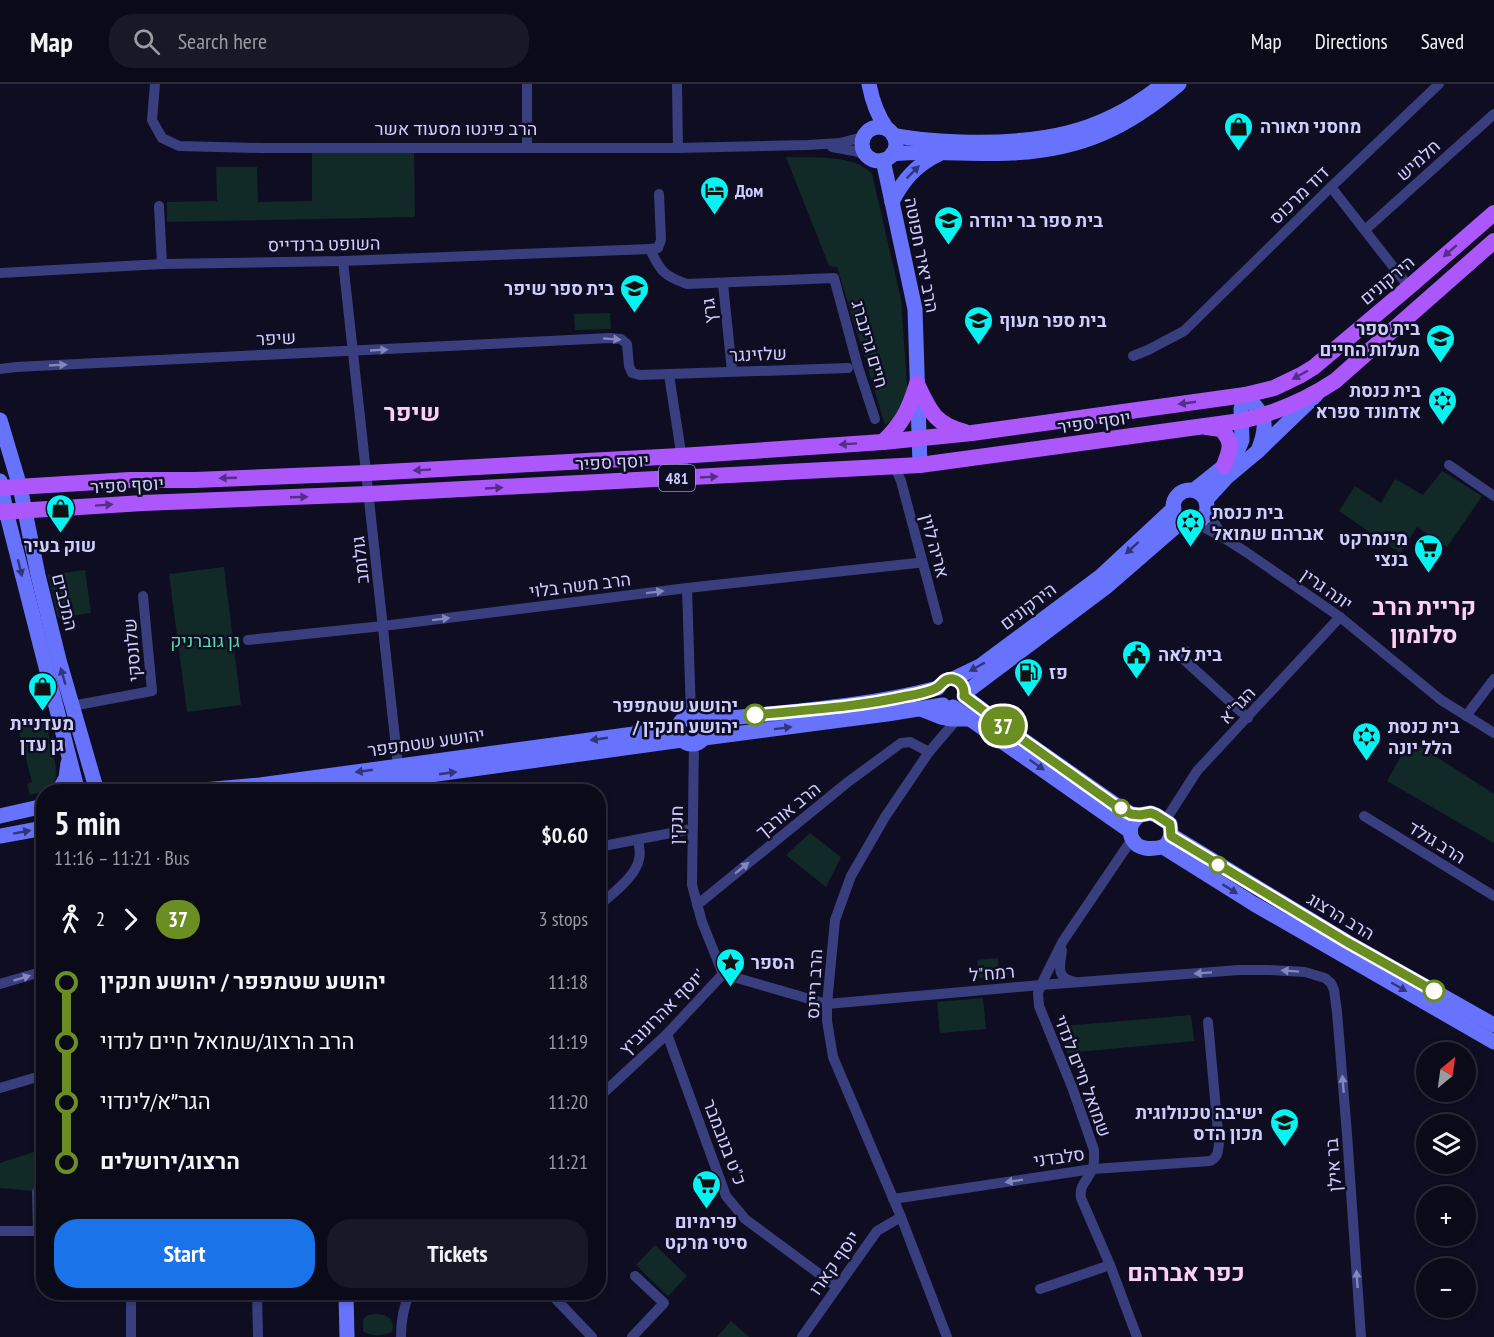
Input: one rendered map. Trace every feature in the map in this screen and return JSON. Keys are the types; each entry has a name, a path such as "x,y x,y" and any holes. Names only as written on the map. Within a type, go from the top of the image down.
{"main road":[{"name":"הירקונים","path":"1245,395 1274,388 1314,367 1494,213"},
{"name":"481","path":"1320,391 1335,381 1494,241"},
{"path":"917,384 934,417 957,430 972,433"},
{"path":"883,442 894,432 909,408 917,384"},
{"name":"יוסף ספיר","path":"3,512 143,503 685,478 898,474 920,465 1241,421 1282,410 1320,391"},
{"name":"יוסף ספיר","path":"20,487 130,480 195,480 367,473 680,456 883,442 972,433 1245,395"},
{"path":"1202,427 1221,429 1228,437 1230,447 1224,466"},
{"name":"481","path":"1,486 20,487"}],"street":[{"name":"הרב פינטו מסעוד אשר","path":"155,84 152,120 162,138 179,146 678,148 840,143 859,138 867,132"},
{"path":"526,84 527,147"},
{"path":"677,84 678,148"},
{"path":"867,132 878,127 910,139 927,141 1034,140 1091,127 1120,113 1163,84"},
{"path":"870,90 867,132 862,145 871,159 914,152 1010,153 1035,152 1062,147 1094,138 1128,122 1146,111 1179,84"},
{"name":"דוד מרכוס","path":"1132,356 1184,332 1439,84"},
{"path":"870,90 881,121 896,143 895,149 887,157"},
{"name":"חלמיש","path":"1365,230 1494,114"},
{"name":"הרב פינטו מסעוד אשר","path":"808,145 840,148 867,155"},
{"path":"892,202 911,172 927,160 944,152"},
{"name":"הרב יאיר חפוטה","path":"887,157 892,202 915,309 920,465"},
{"path":"1331,187 1409,287"},
{"path":"660,194 662,240 658,248 650,249 659,268 672,279 687,284 723,284"},
{"path":"159,206 162,264"},
{"name":"השופט ברנדייס","path":"0,273 162,264 344,261 650,249"},
{"name":"גולומב","path":"344,261 400,779"},
{"name":"חיים גרינברג","path":"723,284 834,278 858,367 875,419"},
{"name":"גרץ","path":"723,284 732,371"},
{"name":"שלזינגר","path":"554,341 621,339 627,344 632,373 640,375 848,368"},
{"name":"שיפר","path":"0,369 554,341"},
{"path":"669,375 685,478"},
{"path":"1202,500 1258,452 1320,391"},
{"path":"1202,500 1188,490 1176,499 1184,517 1201,520 1202,500 1224,466 1237,452 1242,440 1241,409 1245,395 1256,405 1265,426 1258,452"},
{"name":"המכבים","path":"0,420 20,487 46,612 96,784"},
{"path":"1449,465 1494,496"},
{"name":"אריה לוין","path":"898,474 938,620"},
{"name":"המכבים","path":"1,486 3,512 76,784"},
{"name":"יונה גרין","path":"1202,500 1224,538"},
{"name":"יונה גרין","path":"1184,517 1224,538 1340,617 1441,700 1494,733"},
{"name":"הירקונים","path":"959,706 985,678 1106,587 1184,517"},
{"name":"הירקונים","path":"938,688 944,681 980,666 1184,517"},
{"name":"הרב משה בלוי","path":"248,640 916,563"},
{"path":"687,588 697,718 706,731 689,737 682,720 697,718 870,703 938,688 938,697 959,706 963,685 953,679"},
{"name":"שלונסקי","path":"72,706 152,691 143,596"},
{"name":"הגר\"א","path":"1166,834 1197,771 1340,617"},
{"path":"1186,651 1181,657 1248,718"},
{"path":"985,678 981,694 988,715"},
{"path":"1466,716 1494,679"},
{"name":"יהושע שטמפפר","path":"364,784 689,737 959,706"},
{"name":"הרב הרצוג","path":"959,706 988,715 1116,806 1131,814 1151,813 1166,834 1254,904 1494,1042"},
{"name":"הרב הרצוג","path":"959,706 1131,835 1136,844 1155,849 1166,834"},
{"name":"הרב ריינס","path":"947,1337 901,1217 833,1057 827,1021 827,1004 835,920 851,876 885,817 959,706"},
{"name":"חנקין","path":"689,737 692,885 697,905"},
{"name":"הרב אורבך","path":"697,905 848,782 901,743 910,742 930,752"},
{"path":"63,784 66,778 69,757"},
{"name":"יהושע שטמפפר","path":"321,784 400,779"},
{"path":"0,816 36,807"},
{"path":"1131,835 1132,823 1140,815"},
{"name":"הרב גולד","path":"1364,816 1494,896"},
{"path":"0,836 36,829"},
{"path":"606,846 692,829"},
{"name":"הרב הרצוג","path":"1166,834 1347,942 1494,1025"},
{"name":"שמואל חיים לנדוי","path":"1093,1169 1094,1150 1072,1087 1039,1006 1038,993 1063,941 1131,835"},
{"path":"606,899 637,867 640,850 638,840"},
{"path":"697,905 723,974"},
{"path":"1063,941 1061,974 1068,981 1075,982"},
{"name":"רמח\"ל","path":"723,974 827,1004 1075,982 1251,970 1305,972 1325,978 1334,990"},
{"path":"0,984 36,973"},
{"name":"יוסף אהרונוביץ'","path":"606,1091 667,1034 723,974"},
{"name":"בר אילן","path":"1334,990 1361,1337"},
{"name":"סלבדני","path":"893,1199 1093,1169 1215,1159 1219,1143 1208,1022"},
{"name":"כ\"ט בנובמבר","path":"667,1034 726,1196 745,1219 837,1287"},
{"path":"0,1088 36,1077"},
{"path":"1093,1169 1080,1190 1081,1198 1110,1265 1137,1337"},
{"name":"יוסף קארו","path":"802,1337 877,1231 901,1217"},
{"path":"0,1231 36,1231"},
{"path":"1040,1289 1110,1265"},
{"path":"632,1337 664,1303 634,1276"},
{"path":"131,1300 131,1337"},
{"path":"257,1300 258,1337"},
{"path":"346,1300 347,1337"},
{"path":"401,1337 401,1323 406,1300"},
{"path":"556,1300 592,1337"}],"green space":[{"path":"414,151 415,217 167,222 167,202 217,201 216,167 257,167 258,202 312,201 312,152"},
{"path":"786,157 844,160 865,168 872,174 901,299 908,399 897,417 885,425 837,267 829,266"},
{"path":"610,313 611,329 575,330 574,314"},
{"path":"1442,471 1482,496 1447,547 1417,527 1400,553 1339,511 1355,486 1381,503 1395,479 1423,495"},
{"name":"גן גוברניק","path":"224,567 241,705 187,712 169,574"},
{"path":"85,570 91,613 58,618 48,575"},
{"path":"45,720 55,764 56,773 53,784 36,784 36,793 30,795 27,784 32,782 18,727"},
{"path":"1410,740 1494,794 1494,843 1387,781"},
{"path":"810,833 841,857 826,887 786,855"},
{"path":"998,958 999,977 979,978 977,960"},
{"path":"983,998 986,1029 940,1033 937,1002"},
{"path":"1191,1015 1194,1041 1067,1053 1064,1026"},
{"path":"36,1151 36,1191 0,1188 0,1163"},
{"path":"655,1245 687,1276 668,1296 636,1265"},
{"path":"376,1314 391,1319 392,1332 377,1335 363,1331 363,1319 368,1315"},
{"path":"731,1321 749,1337 717,1337"}],"bus line":[{"name":"37","path":"755,715 870,703 938,688 948,679 957,680 963,685 964,696 1116,806 1131,814 1156,815 1170,824 1171,836 1347,942 1434,991"}],"place":[{"name":"מחסני תאורה","path":"1239,152"},
{"name":"Дом","path":"714,216"},
{"name":"בית ספר בר יהודה","path":"948,246"},
{"name":"בית ספר שיפר","path":"635,314"},
{"name":"בית ספר מעוף","path":"978,346"},
{"name":"בית ספר מעלות החיים","path":"1441,364"},
{"name":"בית כנסת אדמונד ספרא","path":"1442,426"},
{"name":"שוק בעיר","path":"60,534"},
{"name":"בית כנסת אברהם שמואל","path":"1191,548"},
{"name":"מינמרקט בנצי","path":"1429,574"},
{"name":"בית לאה","path":"1137,680"},
{"name":"פז","path":"1028,698"},
{"name":"מעדניית גן עדן","path":"42,712"},
{"name":"יהושע שטמפפר / יהושע חנקין","path":"755,715"},
{"name":"בית כנסת הלל יונה","path":"1367,762"},
{"name":"הספר","path":"730,988"},
{"name":"ישיבה טכנולוגית מכון הדס","path":"1284,1148"},
{"name":"פרימיום סיטי מרקט","path":"706,1210"}],"district":[{"name":"שיפר","path":"412,412"},
{"name":"קריית הרב סלומון","path":"1424,620"},
{"name":"כפר אברהם","path":"1186,1272"}]}
